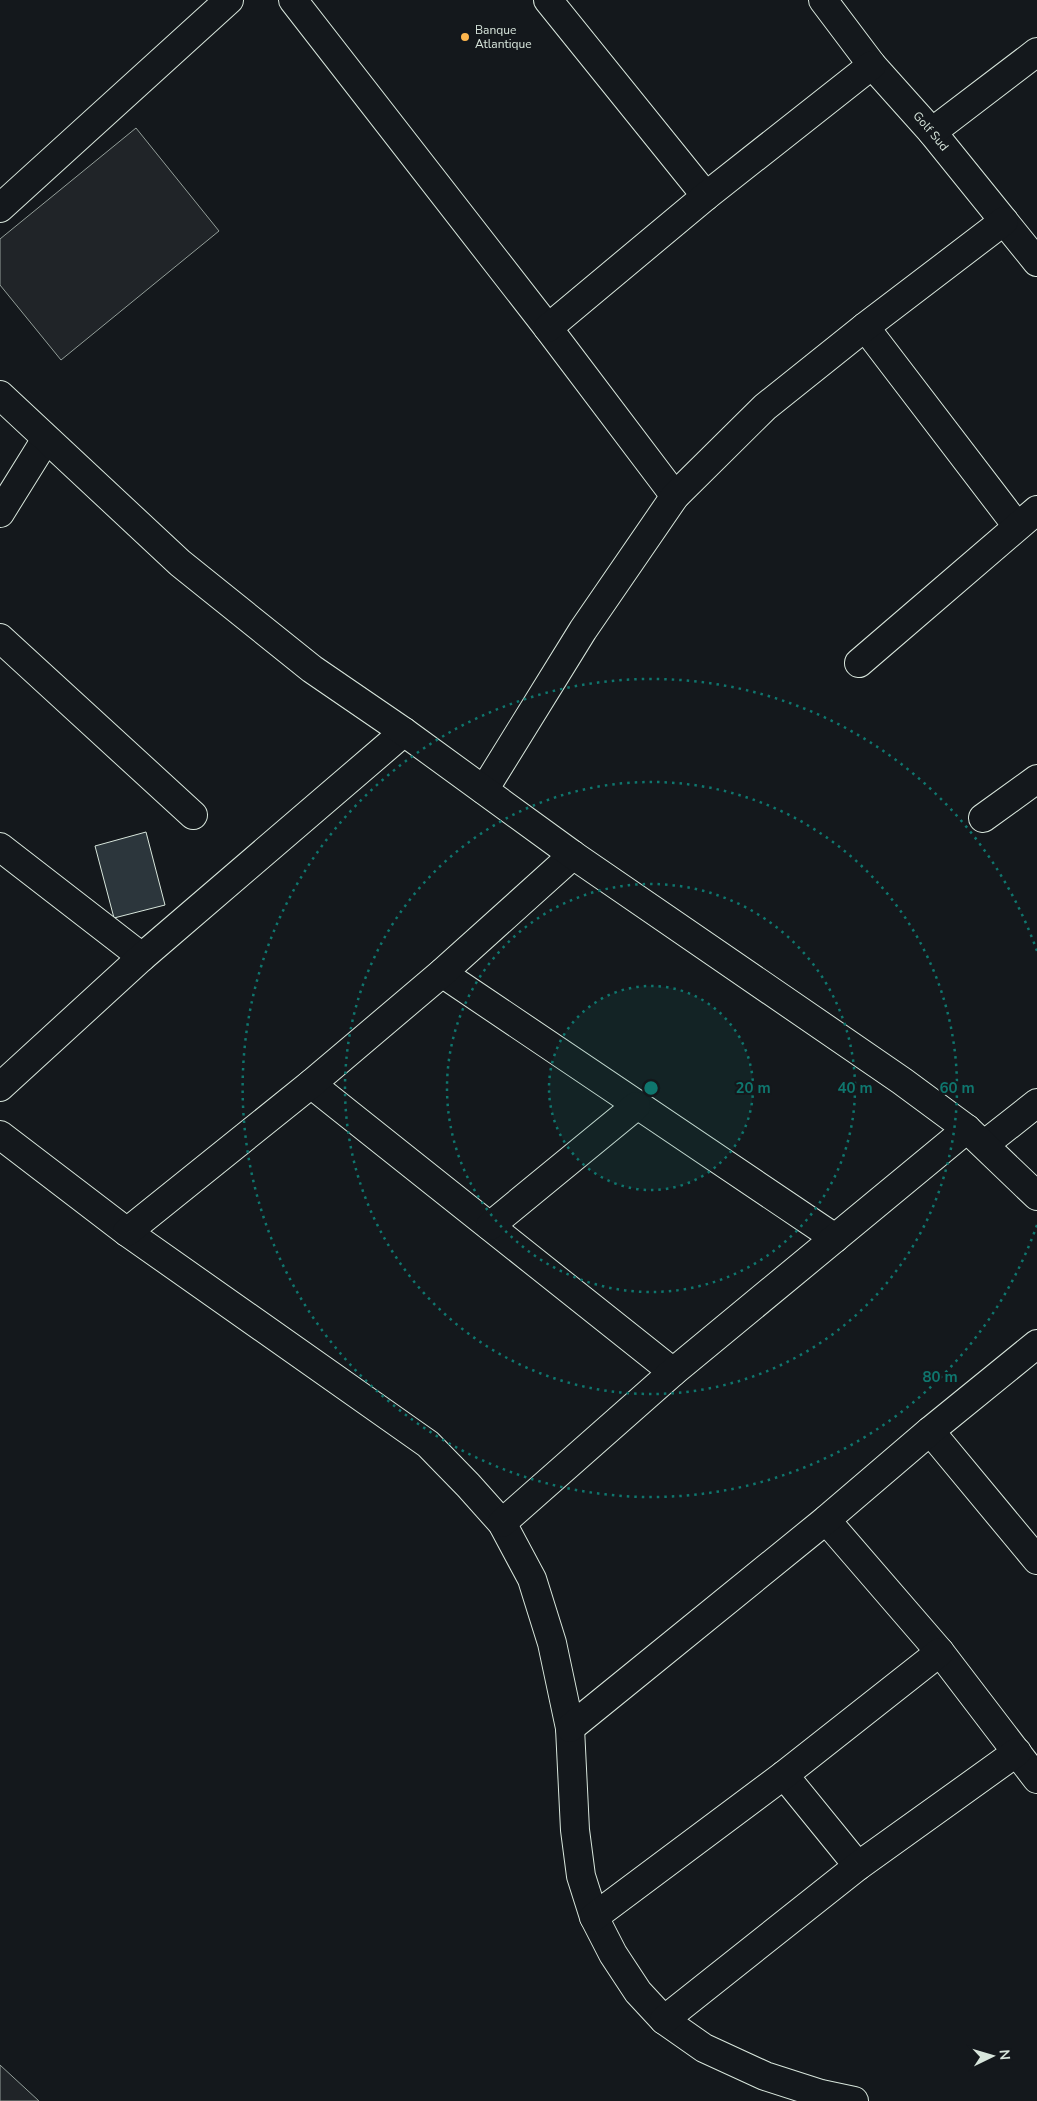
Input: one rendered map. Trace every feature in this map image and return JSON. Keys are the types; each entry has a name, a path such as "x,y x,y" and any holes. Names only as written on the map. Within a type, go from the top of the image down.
{"street":[{"path":"0,208 229,0"},
{"path":"293,0 548,328 675,496"},
{"path":"548,0 706,196"},
{"name":"Golf Sud","path":"823,0 872,65 932,132 1037,262"},
{"path":"932,132 1037,52"},
{"path":"548,328 706,196 872,65"},
{"path":"484,790 583,630 675,496 765,407 865,327 1004,221"},
{"path":"859,663 1027,518 865,327"},
{"path":"0,395 180,563 312,669 404,732 573,855 902,1081 976,1136 1037,1196"},
{"path":"0,513 46,439"},
{"path":"0,638 193,816"},
{"path":"0,1087 142,957 404,732"},
{"path":"983,818 1037,779"},
{"path":"0,847 142,957"},
{"path":"127,1232 311,1084 442,973 573,855"},
{"path":"442,973 636,1106 835,1238"},
{"path":"311,1084 673,1372"},
{"path":"502,1523 673,1372 835,1238 976,1136 1037,1103"},
{"path":"490,1226 636,1106"},
{"path":"0,1135 127,1232 428,1444 502,1523 532,1579 552,1643 570,1728 575,1830 581,1876 594,1917 613,1954 638,1992 664,2020 704,2048 765,2076 821,2094 854,2101"},
{"path":"570,1728 826,1520 930,1431 1037,1344"},
{"path":"930,1431 1037,1560"},
{"path":"826,1520 940,1652 1037,1779"},
{"path":"594,1917 784,1775 940,1652"},
{"path":"664,2020 858,1866 1017,1752"},
{"path":"784,1775 858,1866"}],"shaded area":[{"path":"136,128 219,231 61,360 0,285 0,239"},
{"path":"0,2065 39,2101 0,2101"}],"building":[{"path":"146,832 165,905 114,918 95,846"}],"place":[{"name":"Banque Atlantique","path":"465,37"}]}
